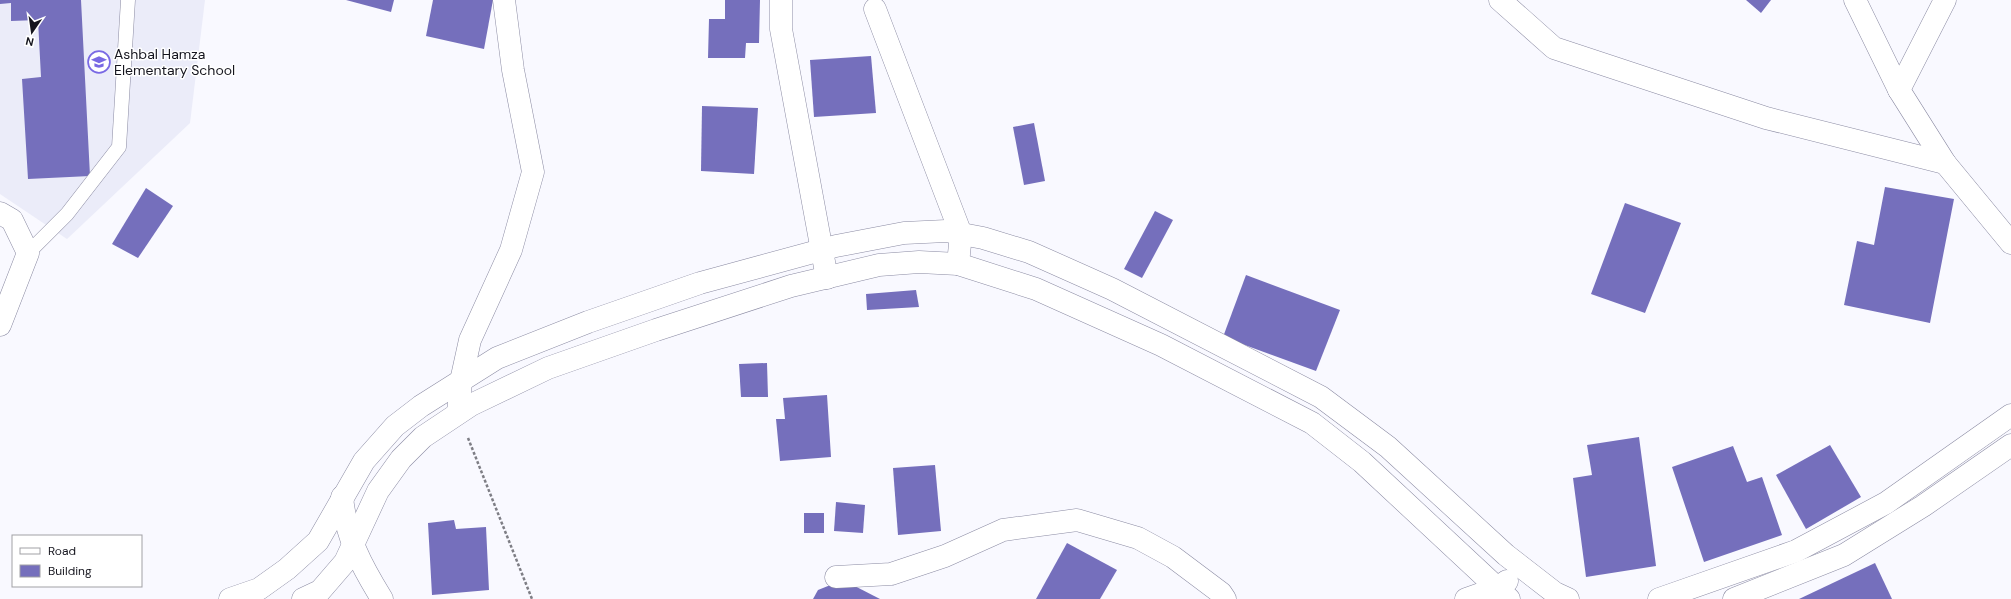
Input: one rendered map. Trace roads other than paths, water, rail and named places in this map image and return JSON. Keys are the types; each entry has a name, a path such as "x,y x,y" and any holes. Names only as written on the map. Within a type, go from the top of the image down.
{"street":[{"path":"458,413 461,381 470,340 511,250 533,172 513,70 504,0"},
{"path":"781,0 781,29 827,278"},
{"path":"1500,0 1554,48 1766,118 1945,163"},
{"path":"1855,0 1899,90 1945,163 2011,243"},
{"path":"1899,90 1945,0"},
{"path":"875,9 961,234 958,264"},
{"path":"0,213 12,220 28,253 0,325"},
{"path":"230,599 259,589 292,564 318,541 364,461 395,426 421,406 497,358 588,322 700,284 821,250 904,233 946,231 983,238 1029,252 1112,289 1320,397 1388,447 1506,555 1555,593 1568,599"},
{"path":"303,599 320,591 345,562 378,491 401,459 423,437 471,405 548,368 791,286 879,265 919,262 958,264 1036,288 1161,345 1312,424 1362,462 1503,593"},
{"path":"1659,599 1796,551 1886,503 2011,415"},
{"path":"1734,599 1844,555 1923,506 2011,445"},
{"path":"342,497 344,519 352,546 382,599"},
{"path":"836,577 891,574 945,556 1003,530 1077,520 1138,538 1173,557 1221,593 1226,599"},
{"path":"1466,599 1503,593 1524,569"}],"lane":[{"path":"28,253 67,214 119,147 128,0"}],"place":[{"name":"Ashbal Hamza Elementary School","path":"99,62"}]}
